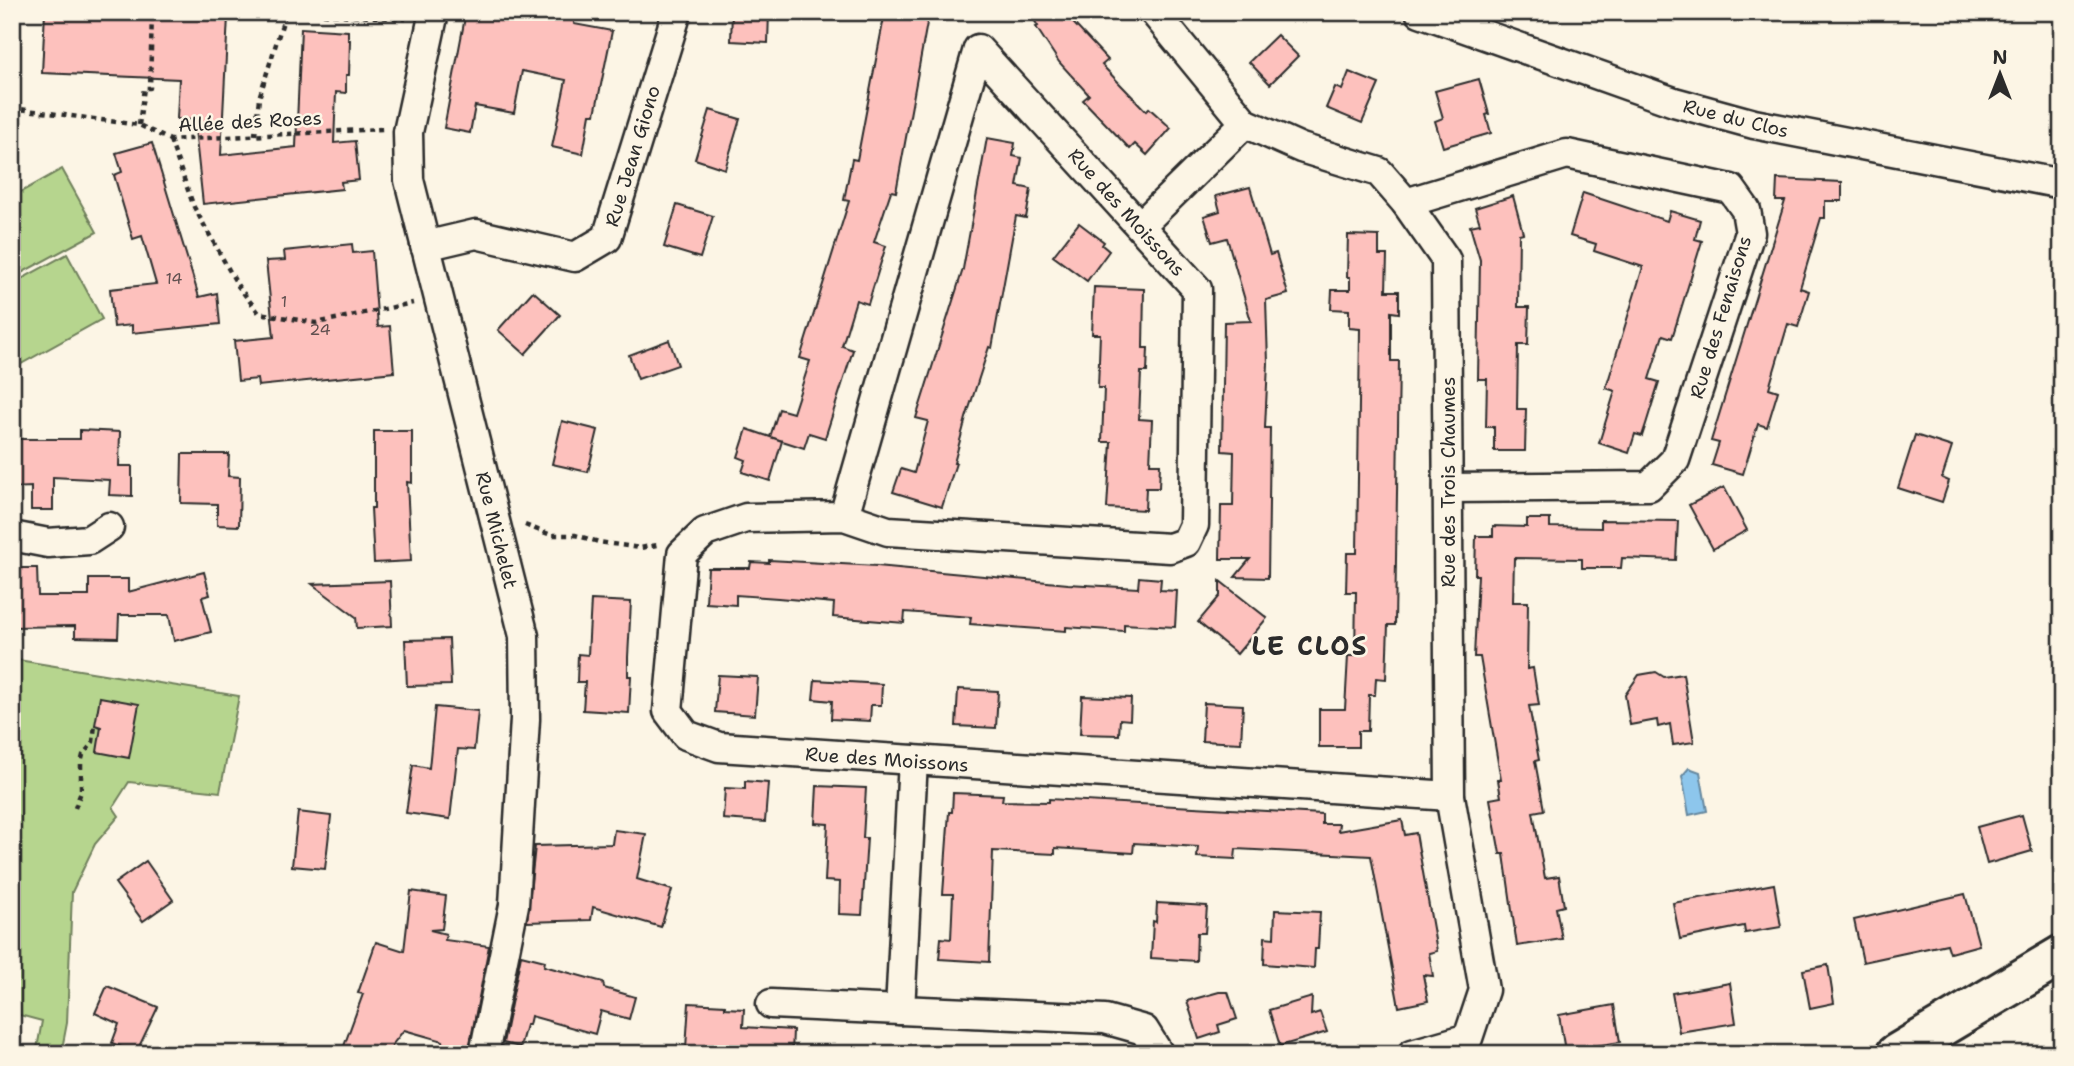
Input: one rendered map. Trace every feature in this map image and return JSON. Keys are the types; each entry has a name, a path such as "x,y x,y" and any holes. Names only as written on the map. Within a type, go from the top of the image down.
{"main road":[{"path":"1896,1054 2062,955"}],"street":[{"name":"Rue Jean Giono","path":"425,246 476,234 575,257 607,238 677,12"},
{"name":"Rue des Trois Chaumes","path":"1154,12 1245,123 1301,148 1379,172 1406,203 1446,260 1450,796 1484,990 1468,1038 1412,1054"},
{"name":"Rue du Clos","path":"1420,12 1674,102 1754,124 2062,184"},
{"name":"Rue Michelet","path":"433,17 408,132 409,180 524,636 525,719 514,905 484,1054"},
{"name":"Rue des Moissons","path":"844,516 978,49 1197,289 1194,525 1186,542 1170,548 888,531 844,516 746,518 705,532 682,554 668,711 686,736 719,747 1450,796"},
{"path":"1140,226 1245,123"},
{"name":"Rue des Fenaisons","path":"1406,203 1567,154 1731,189 1746,210 1750,233 1675,460 1649,486 1448,488"},
{"path":"12,536 48,543 89,540 109,527"},
{"path":"900,1010 913,760"},
{"path":"771,1004 1105,1019 1144,1030 1159,1054"}],"path":[{"path":"139,125 145,88 150,88 152,12"},
{"path":"255,135 259,99 286,12"},
{"path":"293,12 433,17"},
{"name":"Allée des Roses","path":"12,108 139,125 170,140 388,128 408,132"},
{"path":"170,140 194,207 238,286 259,313 316,323 438,298"},
{"path":"497,528 522,524 551,535 575,535 599,542 640,548 667,543 682,554"},
{"path":"75,808 81,792 81,763 83,755 93,742 95,725"}],"green space":[{"path":"62,169 97,232 12,278 12,197"},
{"path":"67,254 102,319 12,369 12,284"},
{"path":"12,659 239,696 220,792 129,782 113,807 119,816 95,844 72,892 67,1023 61,1054 36,1054 42,1021 12,1013"}],"water":[{"path":"1689,768 1700,772 1707,811 1689,815 1682,776"}],"building":[{"path":"45,12 152,12 228,16 221,155 296,147 301,28 348,31 349,75 346,75 346,93 336,92 334,143 355,141 359,180 341,182 342,189 203,204 194,120 177,119 179,79 42,73"},
{"path":"466,12 574,12 574,24 612,31 595,114 590,114 583,154 552,147 566,80 522,71 514,113 475,106 470,133 444,128"},
{"path":"732,12 769,12 768,43 731,41"},
{"path":"885,12 929,12 896,192 891,191 874,242 886,246 868,304 856,300 842,346 853,350 825,438 809,433 804,448 770,437 779,409 793,413 810,361 800,358 849,201 844,200 852,159 857,160"},
{"path":"1029,12 1063,12 1108,60 1102,65 1146,111 1149,108 1171,128 1147,155 1135,144 1130,149 1083,100 1089,95 1059,62"},
{"path":"1277,35 1298,56 1270,84 1249,62"},
{"path":"1349,72 1379,84 1362,123 1326,108 1335,87 1342,90"},
{"path":"1479,79 1489,114 1486,115 1491,133 1443,147 1435,121 1443,118 1435,91"},
{"path":"710,110 740,119 725,169 695,159"},
{"path":"987,138 1015,143 1013,156 1022,158 1017,186 1031,189 1026,218 1016,216 992,348 989,347 966,418 942,507 893,492 901,469 914,473 928,421 916,418 963,269"},
{"path":"152,143 199,297 217,293 220,324 132,333 132,325 114,327 110,289 156,284 142,236 133,239 114,175 122,172 116,153"},
{"path":"1777,179 1842,182 1842,201 1825,201 1825,218 1821,218 1800,288 1809,291 1798,327 1788,324 1769,388 1778,391 1767,427 1758,424 1743,474 1712,465 1719,443 1711,441 1785,201 1776,201"},
{"path":"1250,187 1270,255 1276,253 1288,294 1266,300 1268,363 1265,428 1270,428 1268,578 1235,577 1250,559 1220,559 1221,506 1233,506 1234,452 1222,451 1224,322 1251,321 1227,238 1212,242 1204,216 1220,211 1216,196"},
{"path":"1583,193 1667,221 1670,211 1700,220 1695,239 1702,241 1672,338 1663,335 1649,379 1659,382 1642,436 1635,434 1629,453 1599,443 1615,391 1606,388 1643,267 1594,251 1596,244 1570,236"},
{"path":"1513,196 1523,233 1519,234 1518,307 1529,307 1528,345 1518,345 1517,409 1526,409 1525,451 1494,451 1494,427 1486,427 1487,379 1478,379 1480,260 1470,226 1480,224 1475,208"},
{"path":"677,205 713,216 700,258 664,247"},
{"path":"1079,223 1104,242 1102,245 1109,251 1087,281 1053,256"},
{"path":"1348,235 1379,236 1379,255 1387,255 1386,291 1399,291 1399,313 1391,312 1391,361 1399,361 1395,625 1388,625 1386,679 1376,678 1375,695 1369,695 1368,731 1358,731 1358,747 1319,747 1319,709 1345,709 1348,656 1355,656 1356,592 1346,592 1347,553 1357,553 1360,329 1349,328 1349,310 1331,309 1332,290 1350,290 1350,277 1347,277"},
{"path":"352,244 353,253 372,251 378,327 390,326 394,372 258,386 257,379 238,381 234,341 274,337 266,261 285,260 284,251"},
{"path":"1094,287 1144,289 1143,348 1148,348 1147,372 1141,372 1139,419 1152,420 1150,464 1160,464 1159,488 1146,488 1145,510 1107,508 1111,442 1102,442 1104,388 1098,388 1100,334 1092,334"},
{"path":"533,291 560,315 525,354 498,330"},
{"path":"669,340 678,365 638,379 629,355"},
{"path":"562,421 598,430 588,472 552,464"},
{"path":"747,429 782,441 770,481 742,472 746,460 738,457"},
{"path":"80,430 120,432 119,466 132,466 132,496 109,495 110,480 53,477 53,510 31,510 31,487 12,488 12,439 80,439"},
{"path":"374,431 412,431 412,483 407,482 411,561 374,563 371,508 374,508"},
{"path":"1915,435 1952,447 1942,478 1949,481 1942,502 1898,488"},
{"path":"182,454 229,454 228,476 240,477 239,526 217,525 217,504 181,503"},
{"path":"1724,487 1747,530 1713,549 1689,505"},
{"path":"1527,519 1550,519 1550,527 1601,528 1601,520 1678,521 1676,560 1622,558 1621,568 1582,568 1582,559 1514,558 1513,602 1528,602 1527,669 1533,668 1539,705 1529,706 1539,760 1535,761 1544,810 1533,812 1545,878 1559,876 1564,906 1556,908 1562,939 1517,946 1504,854 1500,854 1490,799 1501,797 1498,780 1501,780 1480,657 1474,657 1478,575 1475,575 1476,536 1493,536 1493,526 1527,527"},
{"path":"769,560 877,566 1138,588 1139,577 1161,579 1160,590 1177,591 1175,627 1124,624 1124,631 1066,627 1066,631 970,624 971,617 905,612 904,623 833,617 834,603 736,595 736,605 706,603 708,568 750,568 751,562 769,563"},
{"path":"12,568 37,568 38,596 89,596 89,579 128,579 128,592 204,572 210,595 202,597 211,632 174,641 169,615 119,615 118,638 75,637 75,626 12,627"},
{"path":"390,581 392,626 357,628 356,617 312,584"},
{"path":"1220,581 1267,618 1237,654 1198,622 1220,596"},
{"path":"591,600 631,602 629,713 583,710 585,682 577,682 578,654 588,655"},
{"path":"449,639 451,685 407,686 405,640"},
{"path":"1656,672 1664,677 1683,674 1694,742 1673,745 1670,724 1658,727 1657,720 1630,725 1625,695 1639,675"},
{"path":"718,675 758,677 755,715 715,712"},
{"path":"815,680 882,684 881,705 871,705 870,721 831,719 832,701 813,699"},
{"path":"958,689 998,691 996,728 956,726"},
{"path":"1082,696 1131,698 1130,720 1120,719 1119,735 1080,734"},
{"path":"100,697 139,704 129,758 97,752 101,727 95,725"},
{"path":"1204,703 1243,705 1241,743 1202,741"},
{"path":"435,707 478,711 474,750 458,749 450,819 406,813 413,765 429,768"},
{"path":"745,781 768,783 765,822 723,819 725,788 745,789"},
{"path":"817,786 866,788 863,838 867,838 862,915 839,914 840,882 825,881 828,824 815,823"},
{"path":"953,793 1003,795 1002,801 1049,802 1049,799 1322,814 1322,824 1339,824 1338,831 1402,820 1405,835 1416,833 1437,951 1429,953 1433,976 1423,975 1428,1001 1399,1007 1371,856 1236,849 1235,859 1197,857 1198,847 1134,843 1133,853 1055,848 1055,854 993,851 989,962 939,959 941,938 951,939 953,894 943,894 949,812 952,812"},
{"path":"298,812 331,816 325,869 292,866"},
{"path":"2022,815 2032,851 1987,864 1977,827"},
{"path":"614,830 646,834 637,879 672,890 661,927 593,907 591,920 527,922 535,846 612,844"},
{"path":"146,861 173,900 143,921 115,883"},
{"path":"1774,884 1781,927 1745,933 1744,926 1680,939 1673,903"},
{"path":"411,891 446,896 442,929 430,930 446,934 445,940 489,946 468,1054 439,1054 443,1041 404,1030 389,1054 369,1054 344,1046 363,994 358,993 376,942 404,951"},
{"path":"1965,894 1979,945 1950,953 1947,944 1863,962 1854,920"},
{"path":"1157,903 1207,906 1205,933 1197,933 1196,961 1151,958"},
{"path":"1275,910 1320,912 1314,968 1264,964 1265,937 1274,938"},
{"path":"521,955 545,961 544,966 603,982 604,988 635,997 629,1019 601,1011 595,1034 531,1016 520,1047 503,1043"},
{"path":"1828,965 1834,1003 1810,1008 1803,970"},
{"path":"1730,983 1736,1023 1679,1032 1672,993"},
{"path":"107,986 158,1007 136,1053 112,1043 119,1024 95,1013"},
{"path":"1228,992 1237,1019 1218,1025 1220,1032 1199,1039 1187,1001"},
{"path":"1312,997 1311,1015 1320,1012 1327,1032 1280,1046 1269,1010"},
{"path":"689,1003 744,1009 743,1027 793,1030 792,1054 714,1054 714,1050 686,1048"},
{"path":"1614,1005 1620,1042 1565,1051 1559,1015"}],"district":[{"name":"LE CLOS","path":"1310,646"}]}
